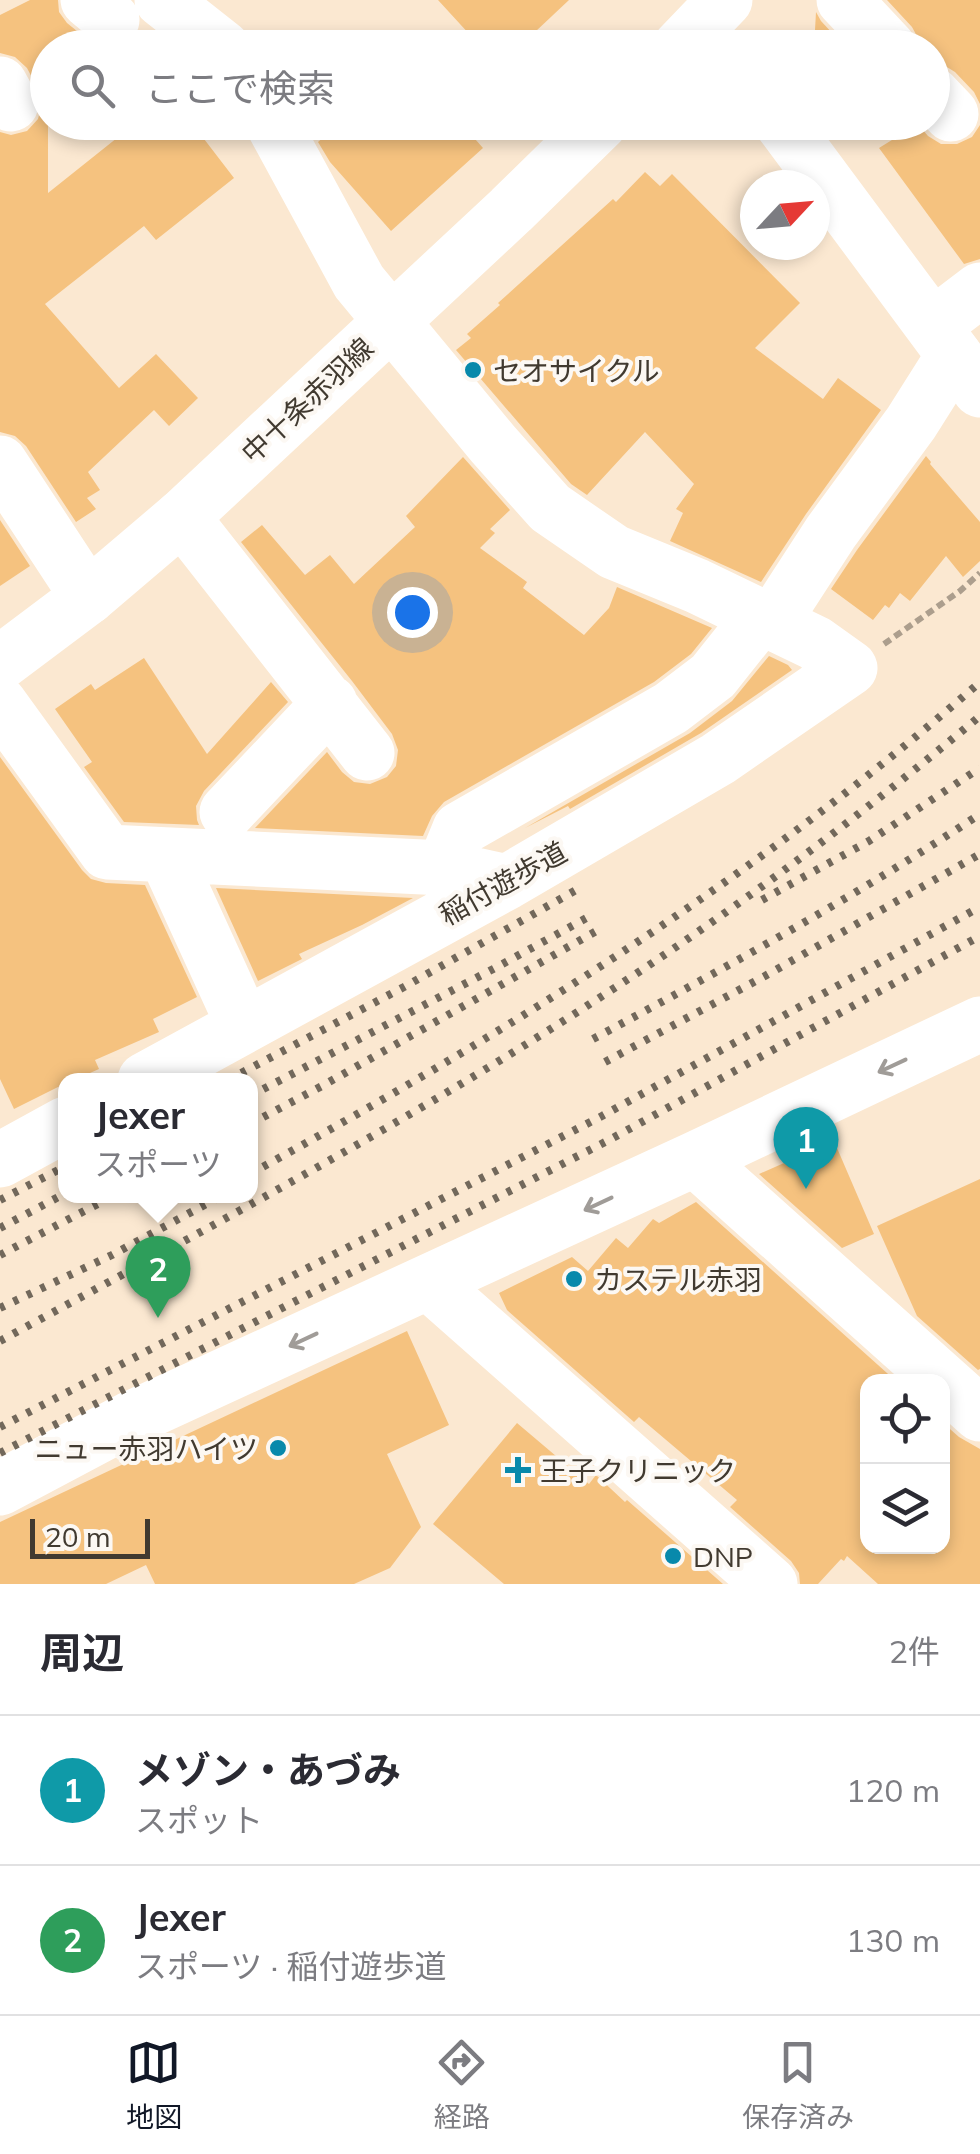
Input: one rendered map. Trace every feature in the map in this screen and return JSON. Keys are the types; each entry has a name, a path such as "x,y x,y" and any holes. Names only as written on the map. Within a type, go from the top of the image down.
{"street":[{"path":"162,0 200,30"},
{"path":"844,0 872,30"},
{"path":"282,140 359,282 550,508 614,552 697,586 815,644 850,668"},
{"name":"中十条赤羽線","path":"0,663 88,597 182,517 584,140"},
{"path":"794,140 956,357"},
{"path":"444,868 460,829 670,708 713,676 766,620 956,357 980,290"},
{"path":"0,462 88,597"},
{"path":"182,517 367,752"},
{"name":"稲付遊歩道","path":"158,1073 506,882 718,759 850,668"},
{"path":"227,812 330,703"},
{"path":"0,704 107,852 444,868 506,882"},
{"path":"166,855 244,1026"},
{"path":"0,1488 130,1420 980,1024"},
{"path":"0,1160 58,1128"},
{"path":"695,1159 980,1414"},
{"path":"428,1282 770,1584"}],"path":[{"path":"850,668 980,574"}],"building":[{"path":"30,0 58,0 59,12 76,30 30,30 30,74 15,57 0,53 0,15"},
{"path":"438,0 569,0 537,30 466,30"},
{"path":"887,0 980,0 980,104 974,92 950,69 950,30 912,27"},
{"path":"816,12 829,30 815,30"},
{"path":"980,125 980,259 964,264 879,148 892,140 957,144 972,137"},
{"path":"30,128 30,140 48,140 48,193 114,140 205,140 234,178 156,240 144,226 45,304 119,388 156,354 198,398 169,426 154,410 88,472 100,490 87,498 96,509 76,522 26,446 15,436 0,432 0,132 11,135"},
{"path":"476,140 483,148 391,231 330,162 318,142"},
{"path":"645,172 660,186 672,174 740,243 740,260 757,260 800,303 755,348 823,399 838,378 881,410 761,582 670,541 683,513 676,509 694,484 645,432 587,495 571,484 456,350 471,338 467,334 498,303 613,199 616,202"},
{"path":"926,456 980,522 980,561 963,577 946,556 910,601 900,593 873,620 831,589"},
{"path":"463,457 510,510 490,529 495,533 480,548 527,582 523,588 584,635 609,608 617,587 712,628 691,654 654,682 444,802 423,836 255,828 327,752 354,782 370,784 387,777 396,766 398,750 392,734 352,681 241,542 262,525 305,575 330,555 354,584 415,527 406,516"},
{"path":"0,520 30,566 0,586"},
{"path":"769,656 792,670 701,733 570,809 568,806 525,828 690,733 732,701"},
{"path":"144,658 207,754 271,682 288,702 204,791 196,806 199,825 124,822 84,767 92,762 55,709 91,684 95,690"},
{"path":"0,757 91,879 145,885 197,997 153,1019 159,1032 95,1060 99,1069 90,1073 58,1073 58,1087 14,1109 0,1079"},
{"path":"216,888 413,898 299,954 302,959 258,981"},
{"path":"834,1141 874,1234 842,1248 759,1174"},
{"path":"980,1179 978,1370 917,1316 877,1226"},
{"path":"696,1202 888,1374 860,1374 860,1554 950,1554 950,1429 980,1449 980,1584 878,1584 847,1556 818,1584 800,1584 799,1573 791,1561 730,1507 737,1500 639,1417 634,1422 507,1310 499,1293 572,1257 588,1271 616,1238 628,1248 653,1219 659,1223"},
{"path":"407,1331 449,1425 387,1454 421,1527 390,1568 354,1584 155,1584 146,1565 106,1584 0,1584 0,1522"},
{"path":"517,1423 589,1484 596,1475 723,1584 504,1584 433,1524"}],"railway":[{"path":"258,1170 441,1065 629,948 809,821 980,682"},
{"path":"258,1200 465,1081 663,956 892,788 980,716"},
{"path":"762,900 869,841 980,768"},
{"path":"593,1039 837,903 980,814"},
{"path":"605,1062 980,854"},
{"path":"241,1073 578,889"},
{"path":"0,1427 602,1116 980,907"},
{"path":"258,1092 592,915"},
{"path":"258,1120 600,929"},
{"path":"0,1453 611,1139 980,936"},
{"path":"0,1200 58,1170"},
{"path":"0,1228 58,1197"},
{"path":"0,1255 100,1203"},
{"path":"0,1308 112,1255 208,1203"},
{"path":"0,1341 252,1203"}],"place":[{"name":"セオサイクル","path":"473,370"},
{"name":"メゾン・あづみ","path":"806,1189"},
{"name":"カステル赤羽","path":"574,1279"},
{"name":"Jexer","path":"158,1318"},
{"name":"ニュー赤羽ハイツ","path":"278,1448"},
{"name":"王子クリニック","path":"518,1470"},
{"name":"DNP","path":"673,1556"}]}
